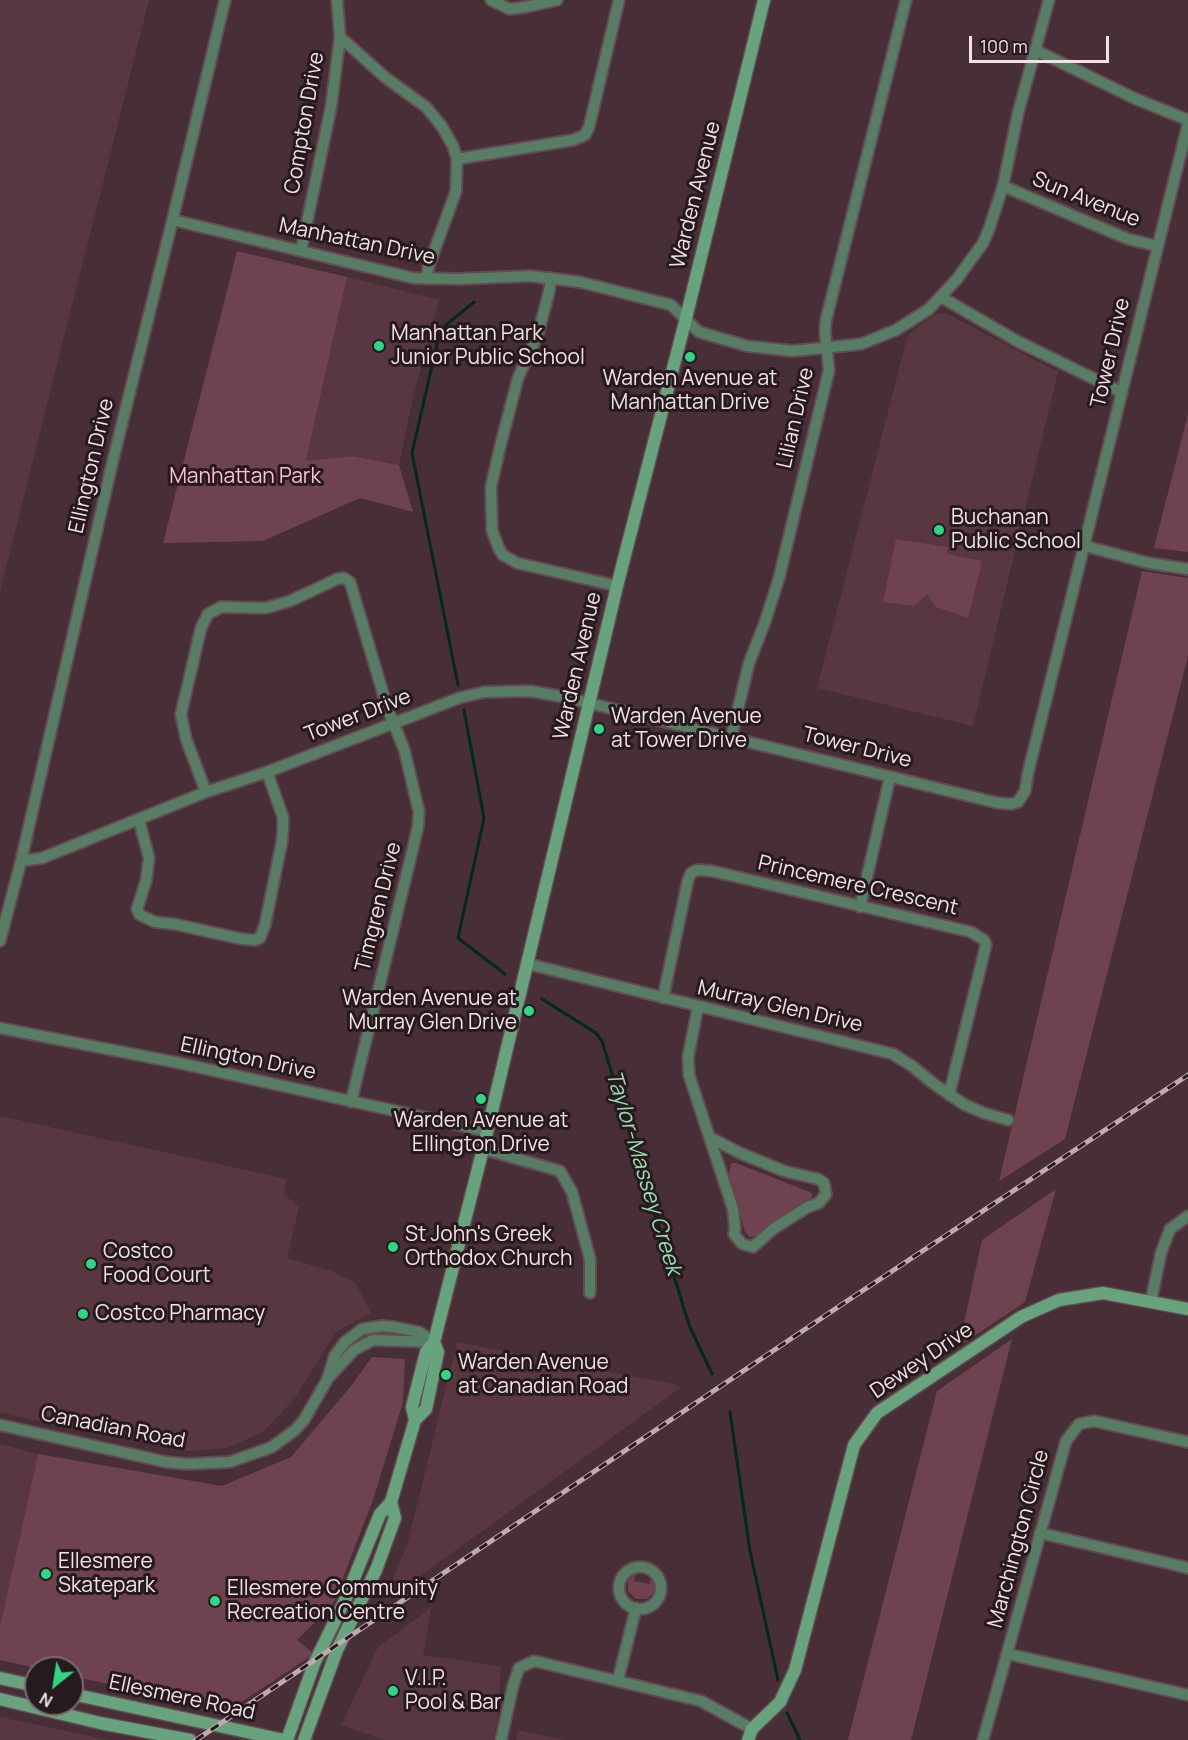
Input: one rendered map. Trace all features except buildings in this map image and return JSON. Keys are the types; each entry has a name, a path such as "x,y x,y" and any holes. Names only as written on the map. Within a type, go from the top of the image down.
{"main road":[{"name":"Warden Avenue","path":"286,1740 314,1664 346,1598 380,1514 392,1502 416,1420 426,1409 438,1352 434,1342 528,964 617,586 764,0"},
{"name":"Dewey Drive","path":"750,1734 780,1702 795,1670 854,1445 877,1413 1021,1317 1059,1300 1103,1293 1188,1309"},
{"name":"Warden Avenue","path":"304,1740 337,1650 376,1570 396,1518 392,1502"},
{"path":"0,1678 24,1683"},
{"name":"Ellesmere Road","path":"84,1697 286,1740"},
{"name":"Ellesmere Road","path":"0,1699 100,1723 190,1740"}],"street":[{"name":"Ellington Drive","path":"0,941 21,861 112,460 173,220 225,0"},
{"name":"Compton Drive","path":"300,251 326,137 339,37 337,0"},
{"path":"491,0 509,9 557,0"},
{"path":"457,159 573,140 585,135 589,127 620,0"},
{"name":"Lilian Drive","path":"731,738 749,663 779,578 829,370 826,320 906,0"},
{"name":"Manhattan Drive","path":"173,220 387,272 427,279 509,276 580,282 671,305 699,332 747,346 793,351 861,344 914,320 941,297 983,243 1003,186 1018,113 1049,0"},
{"path":"339,37 435,116 449,139 457,159 456,191 428,268 427,279"},
{"path":"1035,50 1188,122"},
{"name":"Tower Drive","path":"21,861 42,858 206,792 267,772 394,722 479,692 530,691 564,697 998,803 1011,804 1021,800 1188,122"},
{"name":"Sun Avenue","path":"1003,186 1128,240 1156,246"},
{"path":"551,278 538,334 518,378 500,447 491,487 492,530 495,544 503,555 517,563 617,586"},
{"path":"941,297 1017,341 1121,392"},
{"path":"1085,546 1149,563 1188,569"},
{"name":"Timgren Drive","path":"206,792 186,739 182,708 201,628 208,614 220,607 266,608 290,601 337,579 344,578 350,582 388,710 411,773 418,812 418,826 351,1101"},
{"path":"139,820 149,858 146,881 137,909 140,915 155,922 255,940 260,938 265,925 283,828 283,817 267,772"},
{"path":"860,907 890,777"},
{"name":"Princemere Crescent","path":"663,998 688,880 691,873 697,870 712,871 971,933 984,940 986,945 949,1095"},
{"name":"Murray Glen Drive","path":"528,964 893,1054 965,1106 1008,1120"},
{"path":"698,1007 688,1057 689,1075 733,1209 734,1234 746,1246 753,1247 773,1229 806,1208 819,1203 826,1194 824,1183 818,1179 784,1171 740,1154 711,1138"},
{"name":"Ellington Drive","path":"0,1028 179,1063 486,1131"},
{"path":"483,1149 560,1171 572,1192 590,1259 590,1293"},
{"path":"1151,1301 1161,1253 1170,1229 1188,1216"},
{"name":"Canadian Road","path":"0,1425 166,1462 187,1464 230,1462 272,1446 295,1430 304,1420 327,1380 335,1355 345,1342 362,1329 394,1327 419,1332 434,1342"},
{"name":"Marchington Circle","path":"983,1740 1066,1441 1079,1424 1094,1421 1188,1442"},
{"path":"1040,1533 1188,1568"},
{"path":"618,1680 636,1608"},
{"path":"1008,1654 1188,1695"},
{"path":"501,1740 519,1668 534,1661 701,1701 750,1734"}],"shaded area":[{"path":"0,0 149,0 0,591"},
{"name":"Manhattan Park Junior Public School","path":"347,277 439,300 414,393 399,465 352,456 306,462"},
{"name":"Buchanan Public School","path":"946,313 1058,372 973,726 817,688 907,338 935,314"},
{"path":"0,1116 287,1179 284,1194 299,1207 287,1258 331,1271 355,1282 371,1313 336,1332 295,1398 263,1432 227,1448 188,1451 0,1413"},
{"path":"457,1342 683,1386 383,1603 408,1542"},
{"path":"0,1444 38,1454 0,1626"},
{"path":"431,1608 423,1655 501,1666 497,1724 493,1740 385,1740 341,1725 378,1647"},
{"path":"0,1717 109,1740 0,1740"},
{"path":"518,1730 564,1740 516,1740"}],"green space":[{"name":"Manhattan Park","path":"237,251 347,277 306,461 352,456 399,465 413,512 360,498 263,541 163,543"},
{"path":"1188,414 1188,552 1154,548"},
{"path":"896,539 948,547 947,554 982,561 968,618 936,607 927,594 914,606 883,602"},
{"path":"1142,571 1188,578 1188,656 1065,1139 999,1181"},
{"path":"731,1163 812,1193 812,1198 773,1221 757,1236 750,1237 745,1232 729,1174"},
{"path":"1056,1189 1025,1302 959,1346 982,1240"},
{"path":"1012,1339 911,1740 848,1740 937,1391"},
{"path":"372,1357 405,1359 403,1402 373,1500 333,1604 297,1640 314,1654 228,1711 84,1679 84,1656 24,1656 24,1665 0,1660 0,1626 38,1454 222,1486 291,1457 351,1386"},
{"path":"636,1573 634,1581 649,1584 651,1577 653,1579 654,1592 647,1599 636,1599 628,1591 628,1581"}],"waterway":[{"name":"Taylor-Massey Creek","path":"458,685 412,453 438,340 446,325 474,302"},
{"name":"Taylor-Massey Creek","path":"464,710 484,818 458,938 505,974"},
{"name":"Taylor-Massey Creek","path":"542,999 596,1033 602,1041 689,1325 712,1374"},
{"name":"Taylor-Massey Creek","path":"730,1412 750,1551 778,1680"},
{"name":"Taylor-Massey Creek","path":"787,1713 800,1740"}],"railway":[{"path":"196,1740 844,1303 1188,1075"}],"place":[{"name":"Manhattan Park Junior Public School","path":"379,346"},
{"name":"Warden Avenue at Manhattan Drive","path":"690,357"},
{"name":"Buchanan Public School","path":"939,530"},
{"name":"Warden Avenue at Tower Drive","path":"599,729"},
{"name":"Warden Avenue at Murray Glen Drive","path":"529,1011"},
{"name":"Warden Avenue at Ellington Drive","path":"481,1099"},
{"name":"St John's Greek Orthodox Church","path":"393,1247"},
{"name":"Costco Food Court","path":"91,1264"},
{"name":"Costco Pharmacy","path":"83,1314"},
{"name":"Warden Avenue at Canadian Road","path":"446,1375"},
{"name":"Ellesmere Skatepark","path":"46,1574"},
{"name":"Ellesmere Community Recreation Centre","path":"215,1601"},
{"name":"V.I.P. Pool & Bar","path":"393,1691"}]}
